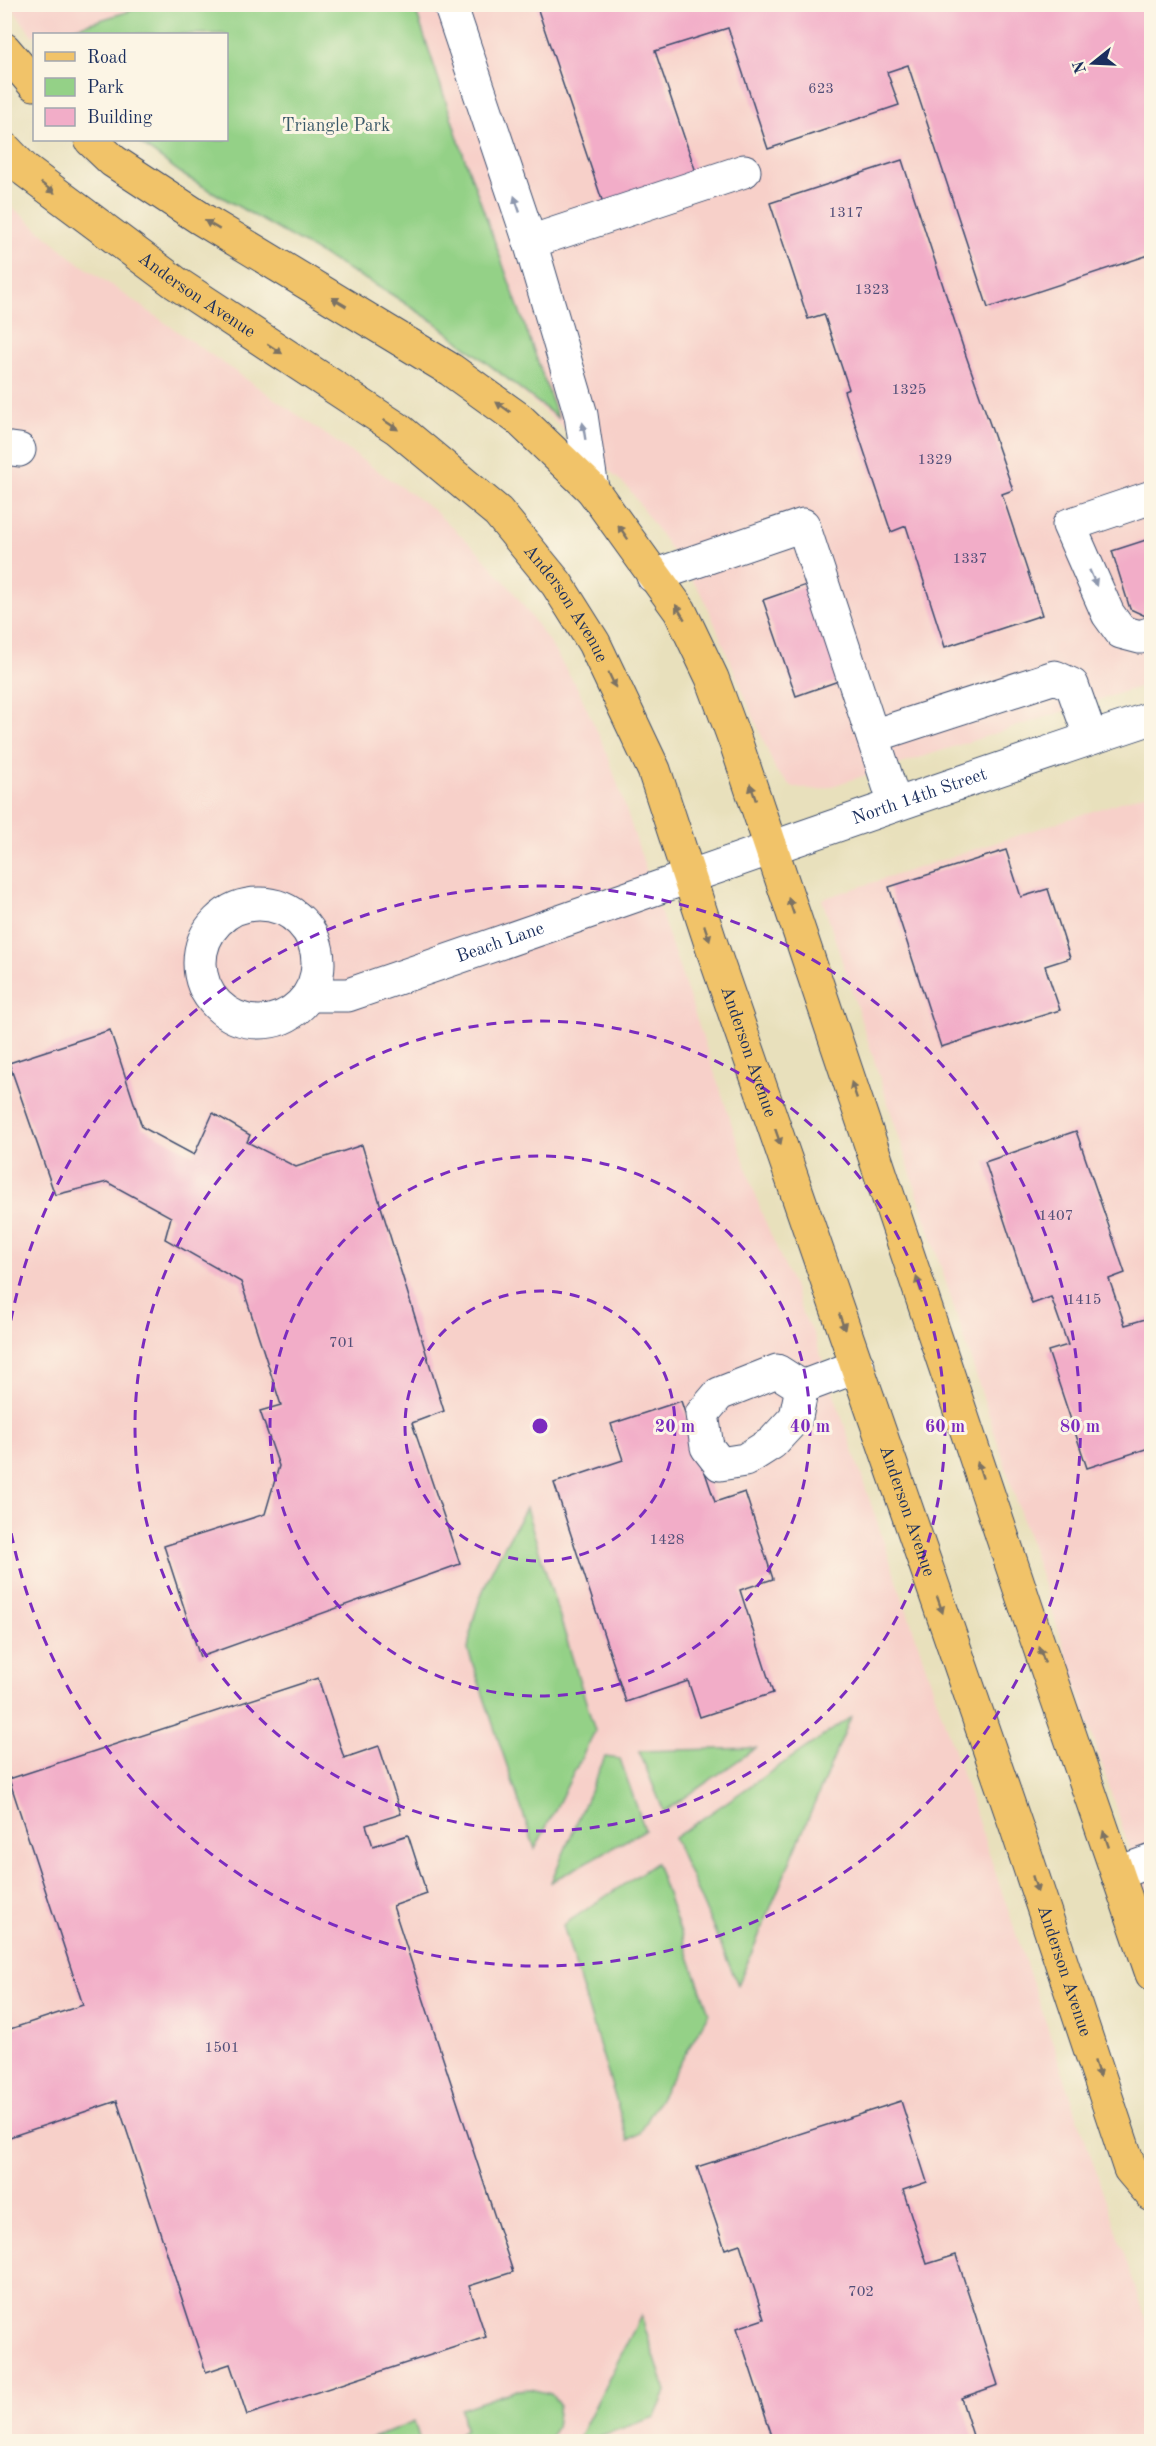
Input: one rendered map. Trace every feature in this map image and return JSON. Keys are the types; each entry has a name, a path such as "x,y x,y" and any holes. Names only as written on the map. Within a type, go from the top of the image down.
{"main road":[{"path":"4,49 33,83"},
{"path":"92,141 113,161 200,218 451,370 519,419 592,489 680,611 712,678 771,848 873,1146 1033,1628 1152,1974"},
{"name":"Anderson Avenue","path":"4,148 26,171 176,283 398,429 498,512 557,584 594,643 654,770 689,878 1017,1829 1130,2169 1152,2195"}],"street":[{"path":"450,4 530,242 581,415 592,489"},
{"path":"530,242 744,171"},
{"path":"1152,497 1069,525 1108,614 1121,632 1140,637 1152,633"},
{"path":"653,576 803,525 895,804"},
{"path":"873,736 1055,677 1072,685 1091,738"},
{"name":"North 14th Street","path":"689,878 895,804 1152,718"},
{"name":"Beach Lane","path":"309,995 348,995 689,878"},
{"path":"801,1387 858,1366"},
{"path":"1118,1873 1152,1861"}],"shaded area":[{"path":"10,5 1151,5 1151,683 820,790 792,787 776,771 703,596 629,489 493,367 392,293 227,141 228,33 33,33 33,37"},
{"path":"4,200 75,260 430,507 479,552 513,591 549,642 578,689 607,753 762,1214 802,1313 813,1332 1151,2334 1151,2441 5,2441"},
{"path":"1151,792 1151,1917 822,899"}],"green space":[{"name":"Triangle Park","path":"153,4 414,5 464,156 558,418 434,322 391,294 185,176 137,141 228,141 228,33 57,33"},
{"path":"526,1508 595,1731 535,1849 468,1650 476,1612 489,1576"},
{"path":"851,1717 738,1985 674,1838"},
{"path":"756,1748 664,1812 639,1751"},
{"path":"605,1757 620,1759 645,1830 551,1882"},
{"path":"656,1863 709,2013 640,2133 628,2140 563,1925"},
{"path":"641,2316 666,2392 655,2417 585,2441 577,2441"},
{"path":"530,2389 551,2394 559,2405 556,2427 548,2441 452,2441 465,2429 461,2409 517,2390"},
{"path":"414,2421 420,2441 365,2441"}],"building":[{"path":"536,4 1152,4 1152,254 988,308 908,65 887,72 899,105 768,149 728,28 655,51 697,175 604,206"},
{"path":"902,160 964,350 1013,490 1002,494 1042,615 945,647 906,526 891,532 844,391 849,389 824,314 808,319 770,203"},
{"path":"1152,538 1152,619 1130,609 1112,551"},
{"path":"812,583 844,679 796,696 763,600"},
{"path":"1006,850 1021,897 1048,889 1070,958 1045,966 1060,1010 941,1047 889,887"},
{"path":"110,1030 142,1127 194,1155 213,1113 250,1135 247,1142 296,1167 362,1145 444,1411 412,1423 460,1564 200,1657 164,1546 265,1514 279,1466 260,1411 281,1405 241,1282 165,1239 171,1217 107,1182 55,1195 9,1063"},
{"path":"1076,1131 1125,1273 1109,1279 1125,1325 1152,1317 1152,1447 1087,1468 1048,1351 1068,1345 1051,1297 1032,1304 985,1162"},
{"path":"681,1401 715,1502 745,1492 773,1579 740,1590 773,1693 700,1717 688,1681 626,1702 554,1483 623,1460 611,1424"},
{"path":"318,1678 344,1758 379,1746 401,1814 366,1825 373,1846 408,1835 427,1894 393,1906 513,2272 469,2286 486,2337 247,2415 230,2364 206,2372 117,2101 4,2139 4,2031 83,2005 9,1779"},
{"path":"901,2101 927,2182 903,2190 927,2264 956,2255 998,2385 961,2398 975,2442 774,2442 737,2328 764,2319 740,2244 725,2249 697,2167"}]}
